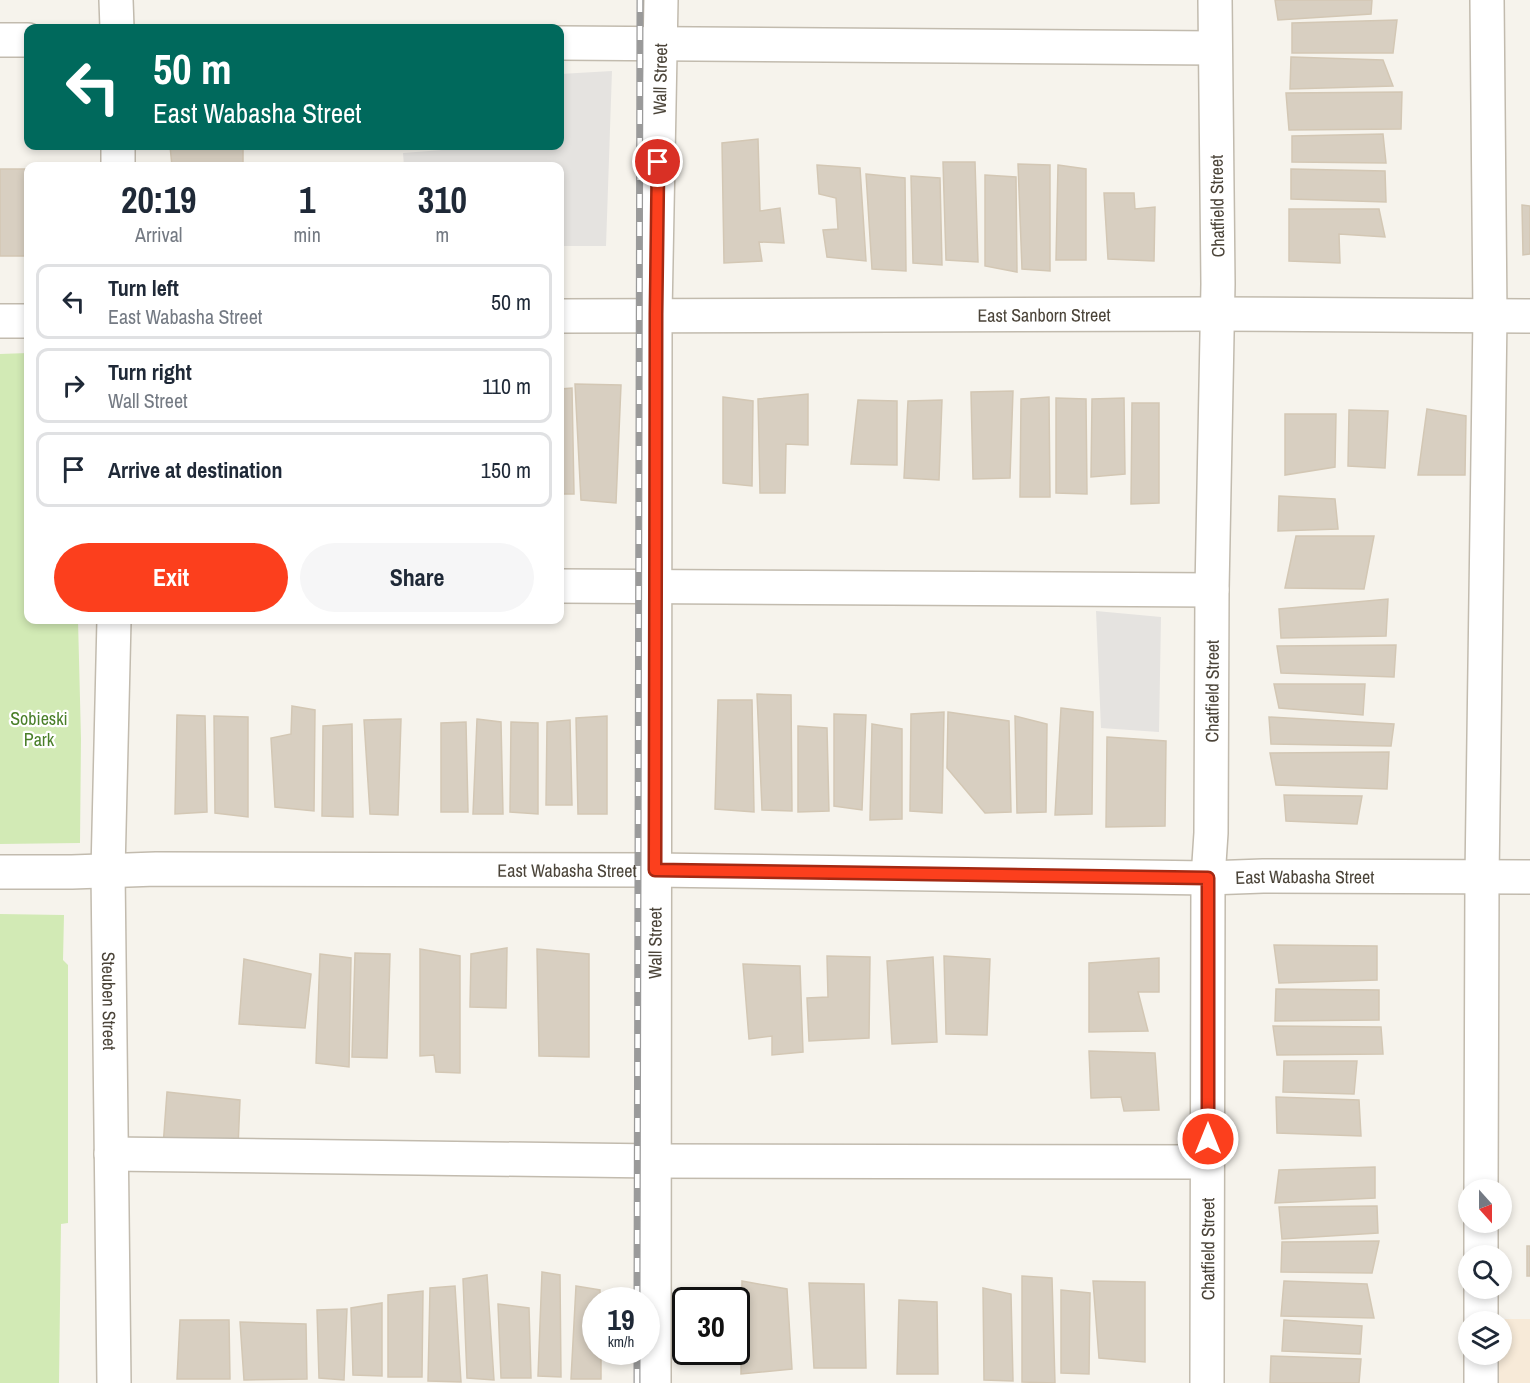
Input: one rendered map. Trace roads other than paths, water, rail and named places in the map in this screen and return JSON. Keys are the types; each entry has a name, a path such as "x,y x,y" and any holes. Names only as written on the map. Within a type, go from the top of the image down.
{"street":[{"path":"116,0 117,24"},
{"name":"Wall Street","path":"654,1383 656,314 661,0"},
{"name":"Chatfield Street","path":"1207,1383 1208,878 1211,833 1212,590 1218,284 1215,0"},
{"path":"1481,1179 1482,877 1490,316 1487,0"},
{"path":"0,40 24,40"},
{"path":"564,43 1215,48"},
{"name":"East Sanborn Street","path":"564,316 1216,314 1530,316"},
{"path":"0,321 24,321"},
{"path":"564,586 1212,590"},
{"name":"Steuben Street","path":"114,624 108,871 114,1383"},
{"name":"East Wabasha Street","path":"0,872 156,869 655,870 1208,878 1263,876 1530,877"},
{"path":"111,1154 655,1161 1208,1162"},
{"path":"1481,1365 1481,1383"}],"railway":[{"path":"637,1287 640,0"},
{"path":"637,1365 637,1383"}],"park label":[{"name":"Sobieski Park","path":"39,728"}]}
